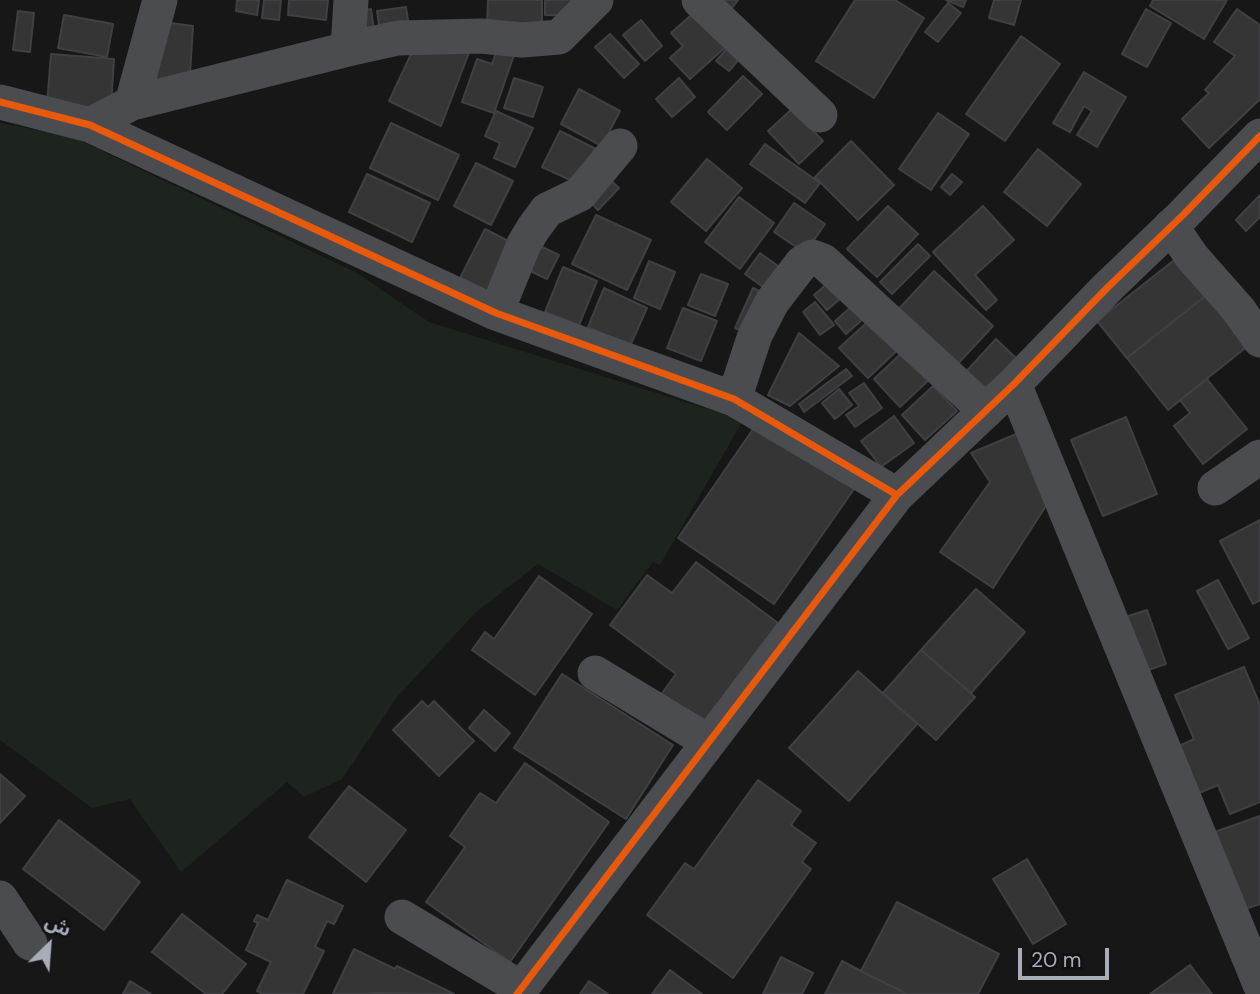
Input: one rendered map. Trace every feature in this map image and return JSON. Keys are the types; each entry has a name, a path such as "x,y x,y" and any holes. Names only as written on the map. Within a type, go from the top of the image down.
{"street":[{"path":"132,103 160,0"},
{"path":"348,49 351,0"},
{"path":"90,125 132,103 398,38 481,36 522,40 559,37 596,0"},
{"path":"699,0 820,114"},
{"path":"0,102 90,125 496,313 734,399 897,495"},
{"path":"401,917 519,991 897,495 1014,384 1260,136"},
{"path":"496,313 524,244 547,210 580,194 620,146"},
{"path":"1177,221 1260,305"},
{"path":"1177,221 1192,257 1238,309 1260,340"},
{"path":"734,399 755,335 772,302 802,263 812,257 823,261 986,411"},
{"path":"1014,384 1260,984"},
{"path":"1215,488 1260,457"},
{"path":"595,673 709,741"},
{"path":"0,898 30,943"}],"shaded area":[{"path":"0,123 71,136 357,273 429,322 743,420 660,565 653,562 617,610 538,564 475,613 397,697 342,779 304,797 287,782 181,872 130,799 92,808 0,740"}],"building":[{"path":"237,0 259,0 257,15 236,11"},
{"path":"264,0 281,0 279,20 262,18"},
{"path":"289,0 328,0 326,20 288,15"},
{"path":"488,0 542,0 542,25 487,23"},
{"path":"545,0 577,0 577,16 545,15"},
{"path":"722,0 738,0 732,8"},
{"path":"855,0 895,0 924,18 874,98 816,61"},
{"path":"946,0 966,0 963,7"},
{"path":"994,0 1021,0 1014,25 989,18"},
{"path":"1153,0 1227,0 1204,39 1150,6"},
{"path":"948,3 961,13 938,42 925,32"},
{"path":"406,7 409,27 380,32 377,11"},
{"path":"371,9 374,31 355,33 353,11"},
{"path":"1146,9 1171,23 1147,67 1122,54"},
{"path":"1237,9 1260,25 1260,99 1209,148 1182,119 1209,93 1205,90 1235,56 1214,42"},
{"path":"697,10 729,44 690,79 670,58 683,46 671,33"},
{"path":"18,11 34,13 30,52 13,50"},
{"path":"64,15 113,24 107,57 58,48"},
{"path":"641,20 662,46 645,61 623,35"},
{"path":"163,22 193,26 190,75 145,83"},
{"path":"610,34 639,64 624,78 595,47"},
{"path":"1021,36 1060,64 1005,141 966,114"},
{"path":"732,43 744,53 729,71 716,61"},
{"path":"497,49 514,55 494,113 462,102 477,59 492,64"},
{"path":"470,50 441,126 389,101 411,54"},
{"path":"51,54 114,59 111,109 47,104"},
{"path":"1084,72 1126,97 1097,147 1077,135 1092,111 1084,106 1070,132 1053,123"},
{"path":"743,76 762,94 727,130 708,112"},
{"path":"514,78 543,87 533,117 504,108"},
{"path":"679,78 695,97 672,117 656,99"},
{"path":"579,89 620,111 602,146 561,124"},
{"path":"792,109 823,141 799,164 768,131"},
{"path":"496,111 533,128 515,167 494,158 500,143 485,136"},
{"path":"938,113 969,134 931,190 899,169"},
{"path":"391,123 459,155 438,200 370,168"},
{"path":"560,131 596,149 579,184 542,167"},
{"path":"851,141 894,185 858,220 815,177"},
{"path":"765,144 820,183 805,203 750,164"},
{"path":"1038,149 1081,184 1047,226 1004,192"},
{"path":"707,159 742,188 706,231 671,202"},
{"path":"476,163 513,181 491,225 454,206"},
{"path":"367,174 430,203 412,242 349,212"},
{"path":"952,174 962,182 950,195 941,187"},
{"path":"607,177 619,188 598,210 587,199"},
{"path":"1260,195 1260,217 1246,231 1236,220"},
{"path":"739,197 774,223 740,269 705,242"},
{"path":"794,203 825,224 805,253 774,232"},
{"path":"888,206 918,234 877,277 847,249"},
{"path":"983,206 1014,240 975,275 997,300 986,310 933,252"},
{"path":"596,215 651,240 627,290 572,264"},
{"path":"485,229 516,245 490,296 459,280"},
{"path":"534,243 559,255 547,279 522,267"},
{"path":"918,244 930,256 892,294 880,282"},
{"path":"760,253 785,271 770,292 745,274"},
{"path":"1178,257 1208,294 1127,358 1097,321"},
{"path":"649,261 675,272 660,309 634,298"},
{"path":"563,267 597,281 579,325 545,312"},
{"path":"934,271 993,326 953,369 894,314"},
{"path":"701,274 728,284 715,316 688,305"},
{"path":"827,284 840,299 827,310 814,295"},
{"path":"604,288 647,308 630,346 588,327"},
{"path":"753,288 781,301 763,340 735,328"},
{"path":"1208,294 1249,345 1168,410 1127,358"},
{"path":"859,300 870,313 846,334 835,321"},
{"path":"815,302 834,325 820,335 803,312"},
{"path":"683,308 717,321 701,361 667,348"},
{"path":"876,314 904,344 868,378 839,348"},
{"path":"799,333 839,366 790,406 768,395"},
{"path":"996,339 1017,359 983,396 962,376"},
{"path":"909,346 935,374 900,407 874,379"},
{"path":"846,369 852,376 804,412 799,404"},
{"path":"1207,379 1247,429 1203,464 1174,426 1190,413 1180,400"},
{"path":"864,383 882,408 855,427 846,415 859,406 849,393"},
{"path":"933,386 957,411 925,440 902,415"},
{"path":"839,389 852,405 835,419 822,403"},
{"path":"894,416 914,443 881,467 861,441"},
{"path":"1126,417 1157,494 1103,516 1071,440"},
{"path":"758,422 854,489 774,604 678,538"},
{"path":"1021,432 1053,495 993,588 940,552 990,482 971,453"},
{"path":"1260,520 1260,600 1253,604 1220,541"},
{"path":"696,562 778,623 698,730 657,700 676,674 610,625 647,575 672,593"},
{"path":"539,576 592,614 535,695 472,650 485,632 494,639"},
{"path":"1218,580 1249,638 1228,649 1197,591"},
{"path":"976,589 1025,632 971,693 921,650"},
{"path":"1147,610 1166,664 1142,672 1122,618"},
{"path":"921,650 975,697 936,740 883,693"},
{"path":"1244,667 1260,705 1260,802 1230,814 1218,785 1199,793 1179,746 1194,739 1175,695"},
{"path":"858,671 917,724 849,801 789,748"},
{"path":"562,674 673,745 626,819 514,748"},
{"path":"422,701 428,707 434,701 474,741 439,776 393,730"},
{"path":"484,710 510,733 495,751 469,728"},
{"path":"525,763 609,822 510,962 426,902 465,847 450,836 480,793 496,803"},
{"path":"0,774 25,796 0,823"},
{"path":"758,780 801,811 791,825 816,843 802,862 811,869 733,978 647,915 685,863 694,869"},
{"path":"349,786 406,830 366,882 309,837"},
{"path":"1260,816 1260,904 1237,912 1209,834"},
{"path":"59,820 140,882 104,930 23,869"},
{"path":"1027,859 1066,924 1033,944 993,879"},
{"path":"287,880 343,906 334,924 327,921 315,947 324,951 303,994 263,994 257,991 271,962 246,950 258,923 254,921 257,915 268,920"},
{"path":"897,902 999,954 978,994 907,994 861,971"},
{"path":"182,914 246,964 222,994 206,994 152,952"},
{"path":"354,949 395,969 397,966 454,994 333,994"},
{"path":"781,957 813,973 802,994 763,994"},
{"path":"842,961 861,971 907,994 825,994"},
{"path":"1190,965 1212,994 1150,994"},
{"path":"670,970 702,994 652,994"},
{"path":"130,981 151,994 123,994"},
{"path":"589,981 608,994 580,994"}],"cycle path":[{"path":"0,102 90,125 496,313 734,399 897,495"},
{"path":"517,994 897,495 1014,384 1260,136"}]}
